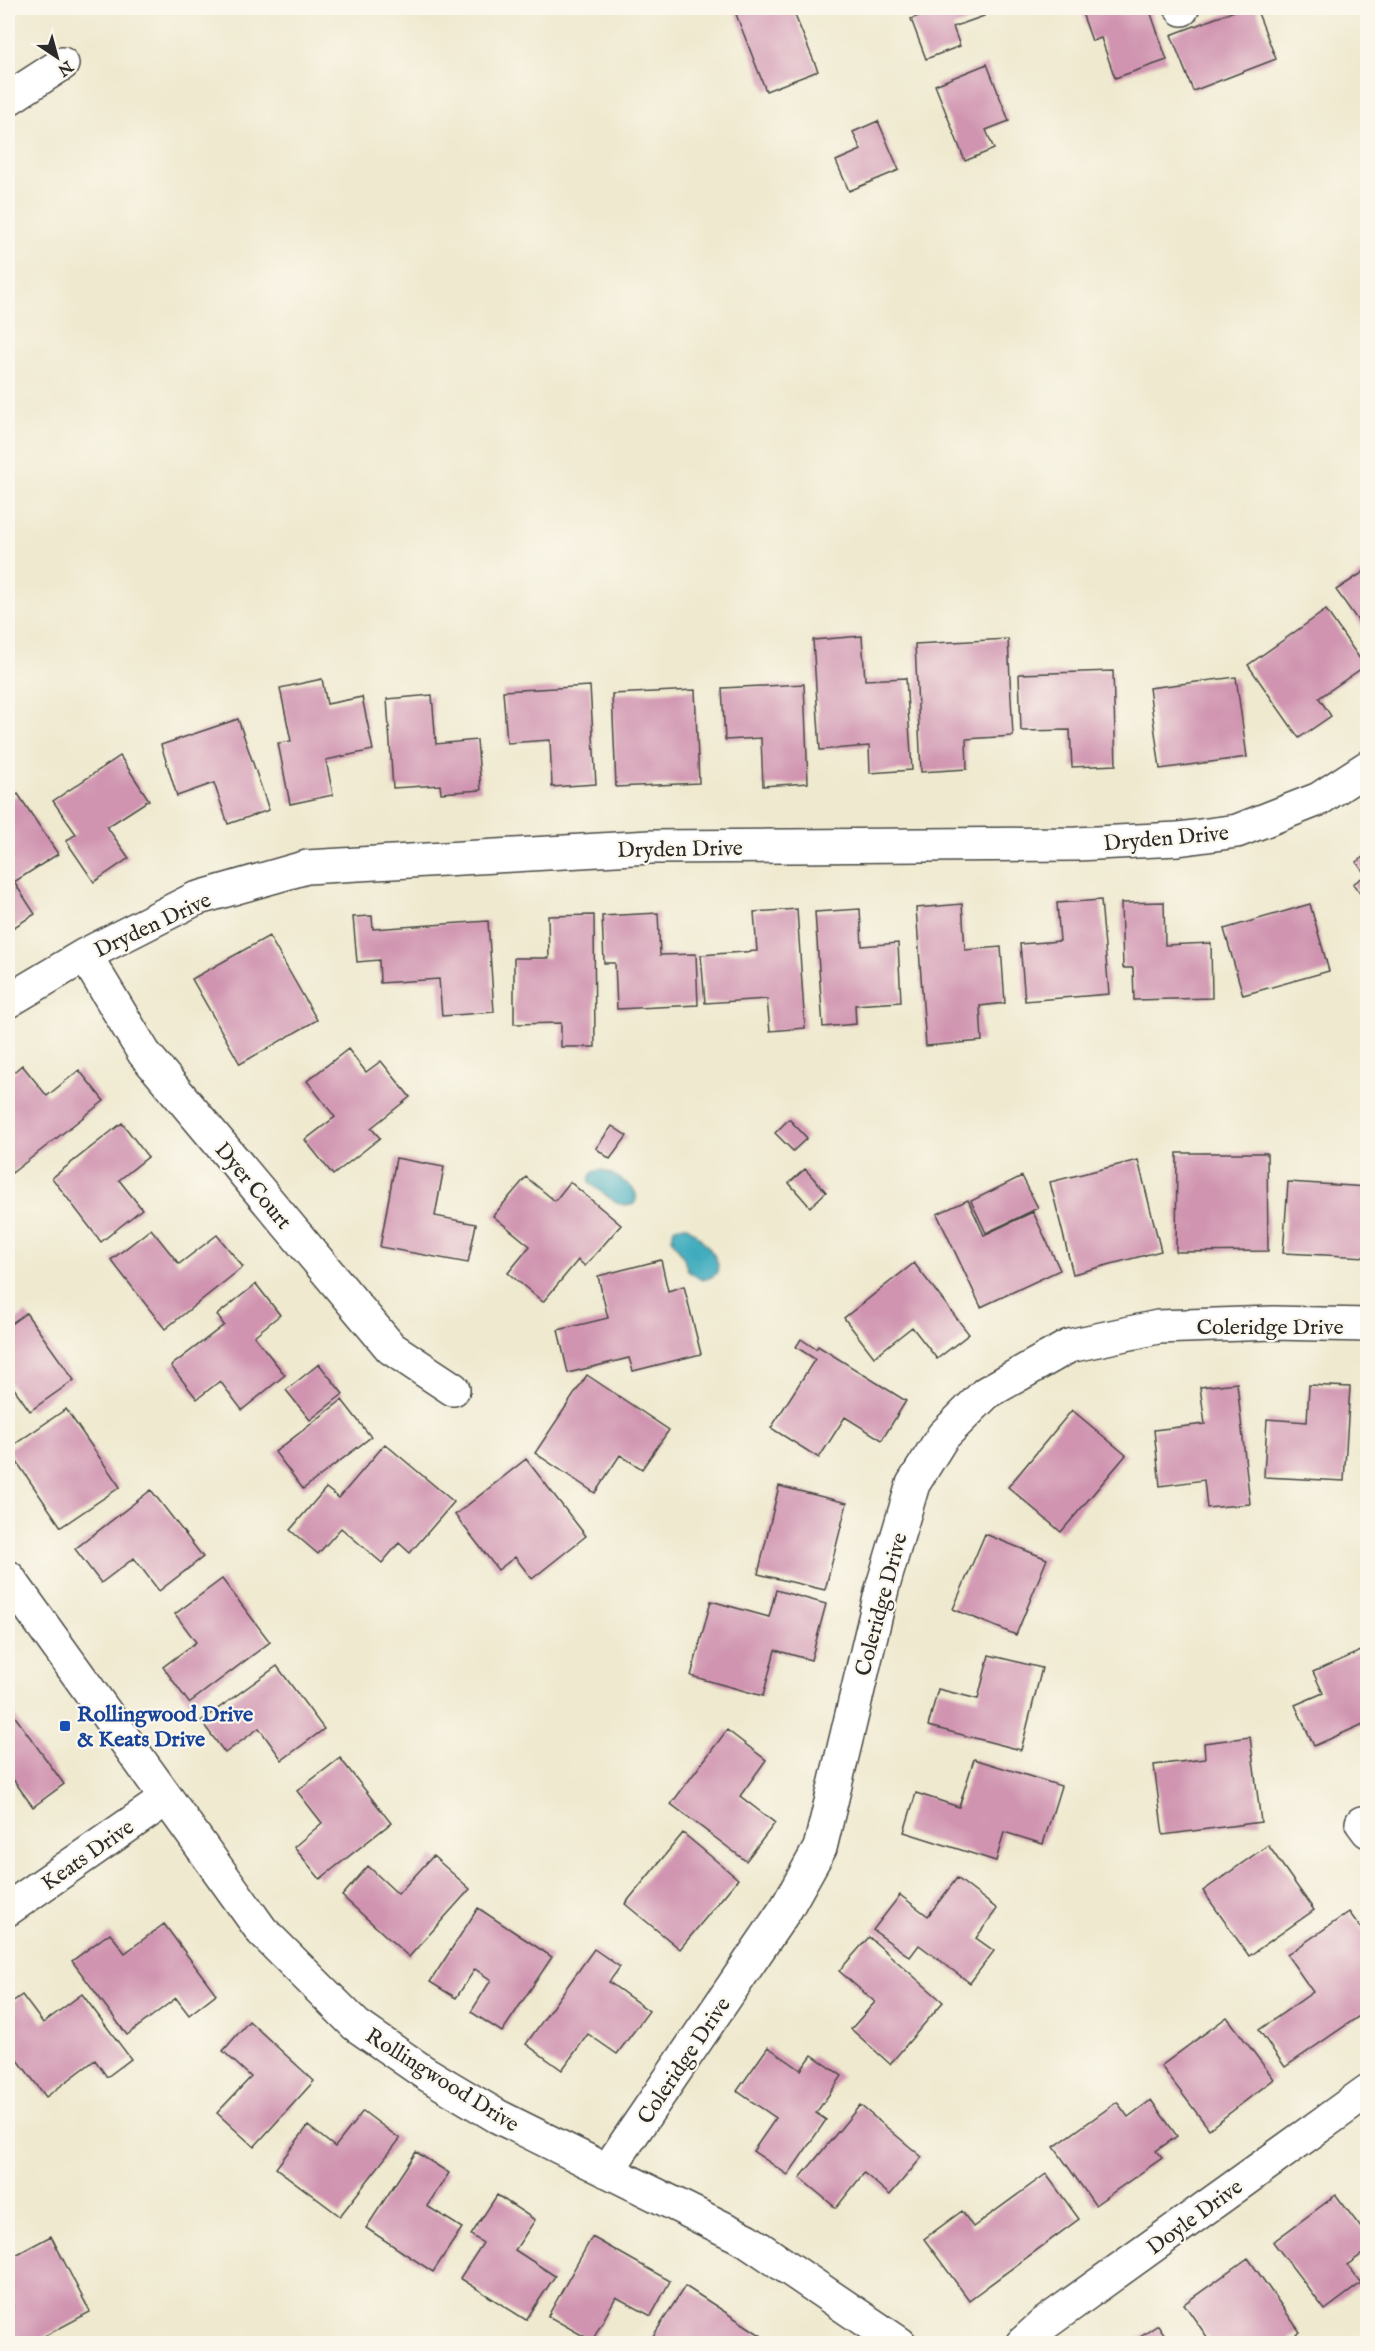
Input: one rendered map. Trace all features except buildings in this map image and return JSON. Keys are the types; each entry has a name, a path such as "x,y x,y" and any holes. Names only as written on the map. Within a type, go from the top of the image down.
{"street":[{"path":"8,99 62,64"},
{"name":"Dryden Drive","path":"8,1001 86,955 195,899 307,867 650,847 1076,844 1178,840 1237,831 1319,799 1368,766"},
{"name":"Dyer Court","path":"86,955 144,1053 391,1348 453,1389"},
{"name":"Coleridge Drive","path":"607,2171 787,1907 820,1848 882,1589 913,1484 944,1436 986,1393 1069,1347 1158,1327 1274,1323 1368,1325"},
{"name":"Rollingwood Drive","path":"8,1577 262,1931 356,2025 424,2073 497,2116 747,2240 900,2343"},
{"name":"Keats Drive","path":"8,1909 166,1799"},
{"name":"Doyle Drive","path":"1022,2343 1044,2324 1368,2091"}],"water":[{"path":"599,1170 614,1175 630,1186 636,1194 634,1204 622,1205 590,1183 591,1174"},
{"path":"687,1226 714,1254 718,1270 713,1276 702,1280 688,1271 683,1256 672,1239 674,1228"}],"place":[{"name":"Rollingwood Drive & Keats Drive","path":"65,1726"}]}
